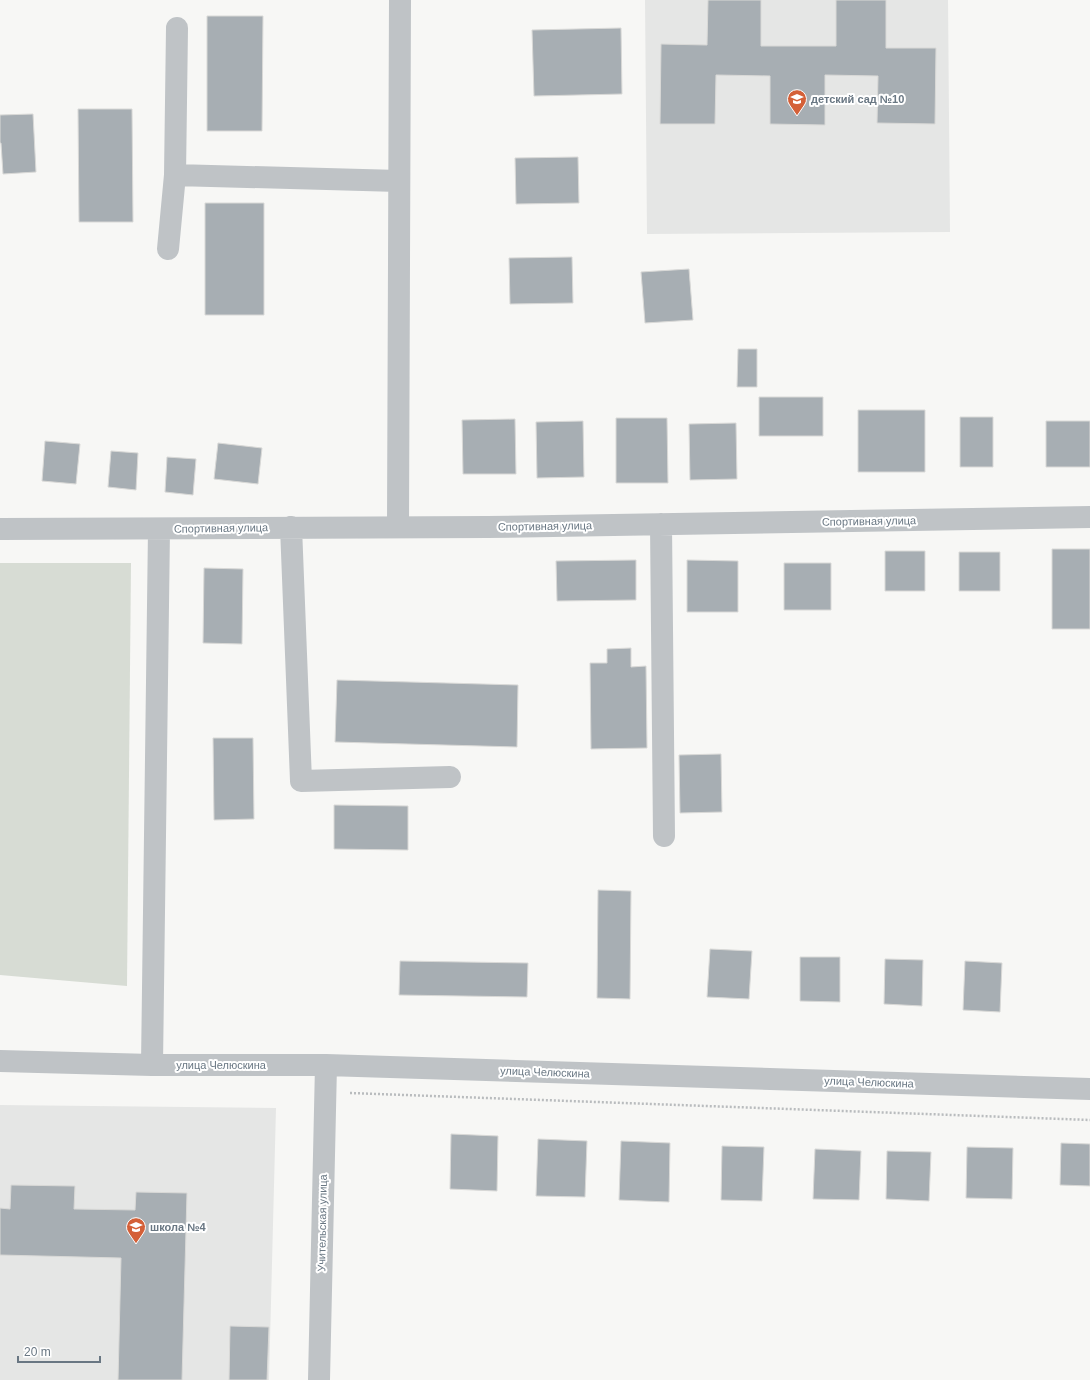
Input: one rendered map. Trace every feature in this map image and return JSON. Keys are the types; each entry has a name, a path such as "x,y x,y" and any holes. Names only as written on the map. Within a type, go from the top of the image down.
{"street":[{"path":"398,526 400,0"},
{"path":"168,249 175,175 176,28"},
{"path":"175,175 400,181"},
{"name":"Спортивная улица","path":"0,529 488,526 1090,517"},
{"path":"661,524 664,836"},
{"path":"291,527 301,781 450,777"},
{"path":"152,1065 159,529"},
{"name":"улица Челюскина","path":"0,1061 152,1065 326,1065 1090,1089"},
{"name":"Учительская улица","path":"319,1380 326,1065"}],"path":[{"path":"325,1092 1090,1120"}],"shaded area":[{"name":"детский сад №10","path":"645,0 948,0 950,232 647,234"},
{"path":"0,563 131,563 127,986 0,975"},
{"name":"школа №4","path":"0,1105 276,1108 269,1380 0,1380"}],"building":[{"path":"708,0 761,0 761,46 836,46 836,0 886,0 886,48 936,48 935,124 877,123 878,76 825,75 825,125 770,124 770,76 716,75 715,124 660,124 661,44 707,45"},
{"path":"207,16 263,16 262,131 207,131"},
{"path":"621,28 622,94 534,96 532,30"},
{"path":"78,109 132,109 133,222 79,222"},
{"path":"33,114 36,172 3,174 0,143 0,115"},
{"path":"578,157 579,203 516,204 515,158"},
{"path":"205,203 264,203 264,315 205,315"},
{"path":"572,257 573,303 510,304 509,258"},
{"path":"689,269 693,320 645,323 641,272"},
{"path":"738,349 757,349 757,387 737,387"},
{"path":"759,397 823,397 823,436 759,436"},
{"path":"858,410 925,410 925,472 858,472"},
{"path":"960,417 993,417 993,467 960,467"},
{"path":"616,418 667,418 668,483 616,483"},
{"path":"515,419 516,474 463,474 462,420"},
{"path":"583,421 584,477 537,478 536,422"},
{"path":"1046,421 1090,421 1090,467 1046,467"},
{"path":"736,423 737,479 690,480 689,424"},
{"path":"45,441 80,444 76,484 42,481"},
{"path":"218,443 262,448 258,484 214,479"},
{"path":"111,451 138,453 136,490 108,487"},
{"path":"167,457 196,459 193,495 165,492"},
{"path":"1052,549 1090,549 1090,629 1052,629"},
{"path":"885,551 925,551 925,591 885,591"},
{"path":"959,552 1000,552 1000,591 959,591"},
{"path":"636,560 636,600 557,601 556,561"},
{"path":"687,560 738,561 738,612 687,612"},
{"path":"784,563 831,563 831,610 784,610"},
{"path":"204,568 243,569 242,644 203,643"},
{"path":"631,648 631,667 646,666 647,748 591,749 590,663 607,663 607,649"},
{"path":"337,680 518,685 517,747 335,742"},
{"path":"213,738 253,738 254,819 214,820"},
{"path":"721,754 722,812 680,813 679,755"},
{"path":"334,805 408,806 408,850 334,849"},
{"path":"598,890 631,891 630,999 597,998"},
{"path":"710,949 752,951 749,999 707,997"},
{"path":"800,957 840,957 840,1002 800,1001"},
{"path":"885,959 923,960 922,1006 884,1004"},
{"path":"400,961 528,963 527,997 399,995"},
{"path":"965,961 1002,963 1000,1012 963,1010"},
{"path":"451,1134 498,1136 497,1191 450,1189"},
{"path":"538,1139 587,1141 585,1197 536,1196"},
{"path":"621,1141 670,1143 669,1202 619,1200"},
{"path":"1061,1143 1090,1144 1090,1186 1060,1185"},
{"path":"722,1146 764,1147 762,1201 721,1200"},
{"path":"967,1147 1013,1148 1012,1199 966,1198"},
{"path":"815,1149 861,1151 859,1200 813,1199"},
{"path":"887,1151 931,1152 929,1201 886,1199"},
{"path":"11,1185 75,1186 74,1209 135,1210 136,1192 187,1193 182,1380 118,1380 121,1258 0,1255 0,1208 10,1209"},
{"path":"230,1326 269,1327 267,1380 229,1380"}],"place":[{"name":"детский сад №10","path":"797,116"},
{"name":"школа №4","path":"136,1244"}]}
